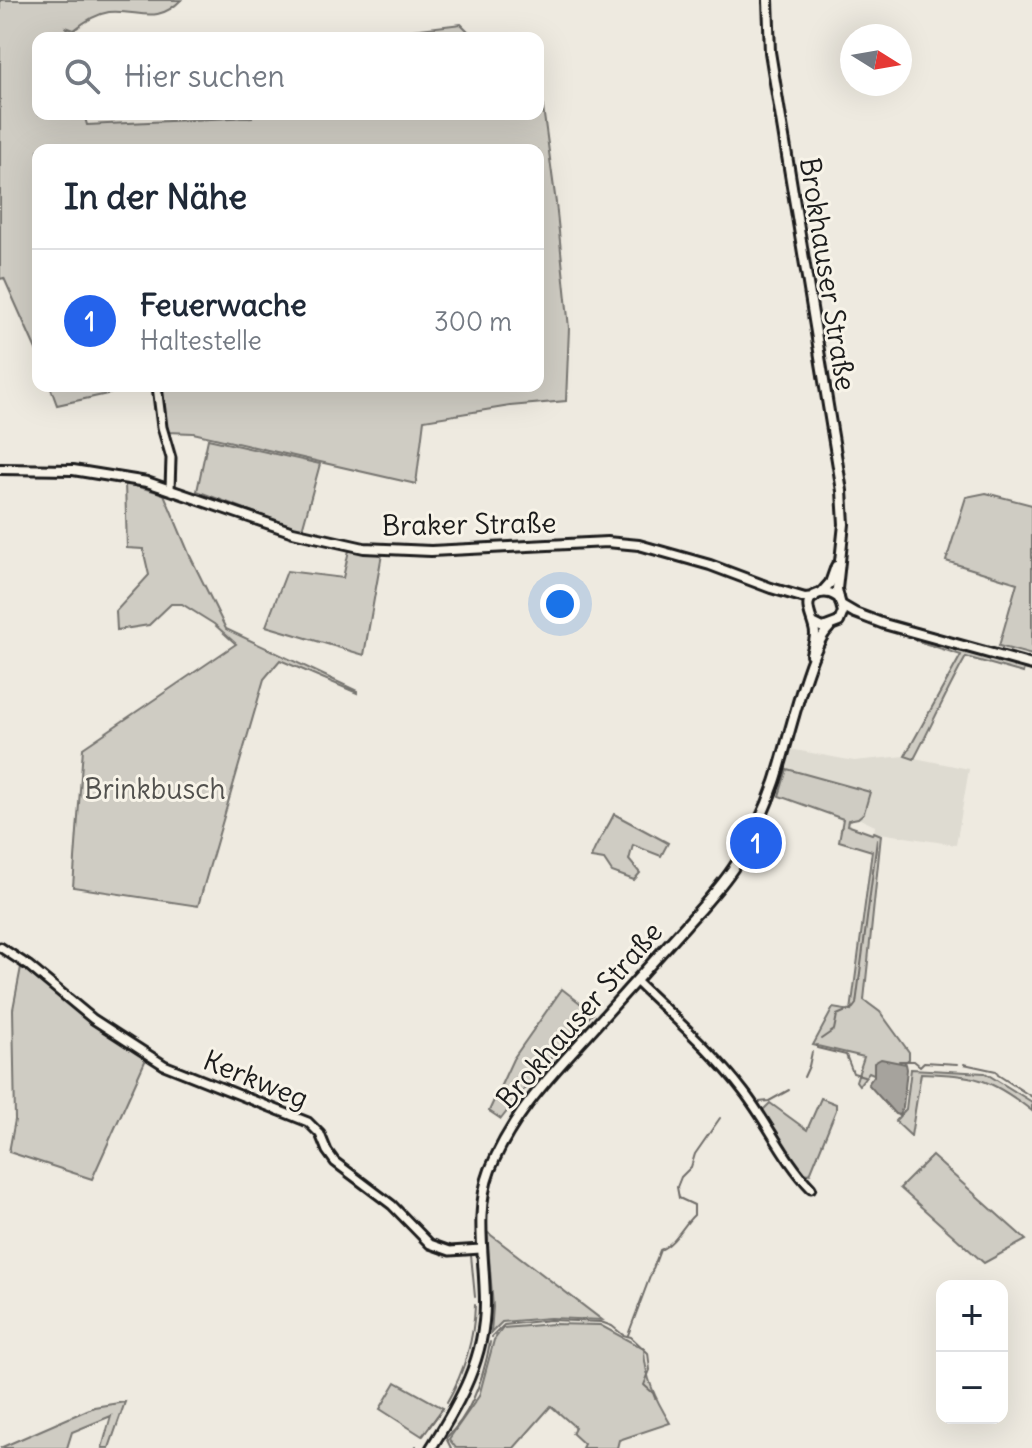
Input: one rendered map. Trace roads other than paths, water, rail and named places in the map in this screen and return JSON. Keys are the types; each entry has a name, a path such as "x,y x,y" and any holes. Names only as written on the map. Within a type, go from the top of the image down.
{"street":[{"name":"Brokhauser Straße","path":"768,0 770,52 842,491 841,602"},
{"path":"158,392 162,427 171,458 170,489"},
{"name":"Braker Straße","path":"0,469 93,472 170,489 293,532 352,546 431,551 624,543 692,559 805,598 818,595"},
{"name":"Brokhauser Straße","path":"818,595 830,583 841,554"},
{"name":"Braker Straße","path":"771,588 802,605 808,612"},
{"path":"884,624 849,619 823,628 813,623 808,612 818,595 831,593 855,613 884,624 1032,665"},
{"path":"839,622 841,602"},
{"name":"Brokhauser Straße","path":"807,674 815,632 813,623"},
{"name":"Brokhauser Straße","path":"433,1447 461,1398 480,1348 485,1302 482,1211 488,1175 508,1132 539,1088 718,889 748,844 770,796 807,674 829,628"},
{"name":"Kerkweg","path":"0,947 29,966 93,1019 164,1065 308,1122 320,1134 335,1162 392,1205 434,1247 450,1251 481,1249"},
{"path":"636,981 721,1064 745,1092 811,1188"}],"waterway":[{"path":"821,1039 834,1030 837,1015 856,1004 877,840"},
{"path":"817,1045 817,1048 846,1055 853,1073 864,1076"},
{"path":"804,1077 812,1052"},
{"path":"899,1061 914,1061 920,1066 924,1062 957,1064"},
{"path":"964,1064 996,1071 1032,1097"},
{"path":"759,1102 769,1101 789,1090"},
{"path":"628,1335 660,1250 694,1215 694,1205 679,1198 677,1187 720,1118"},
{"path":"471,1255 475,1297"},
{"path":"447,1402 467,1356 475,1305"},
{"path":"492,1337 504,1325 550,1320 601,1322 612,1326 631,1337 648,1353 650,1370 644,1385 655,1398"},
{"path":"451,1448 446,1438 463,1417 476,1393 490,1342"},
{"path":"423,1436 443,1408"}],"place":[{"name":"Feuerwache","path":"756,843"}],"park label":[{"name":"Brinkbusch","path":"155,789"}]}
